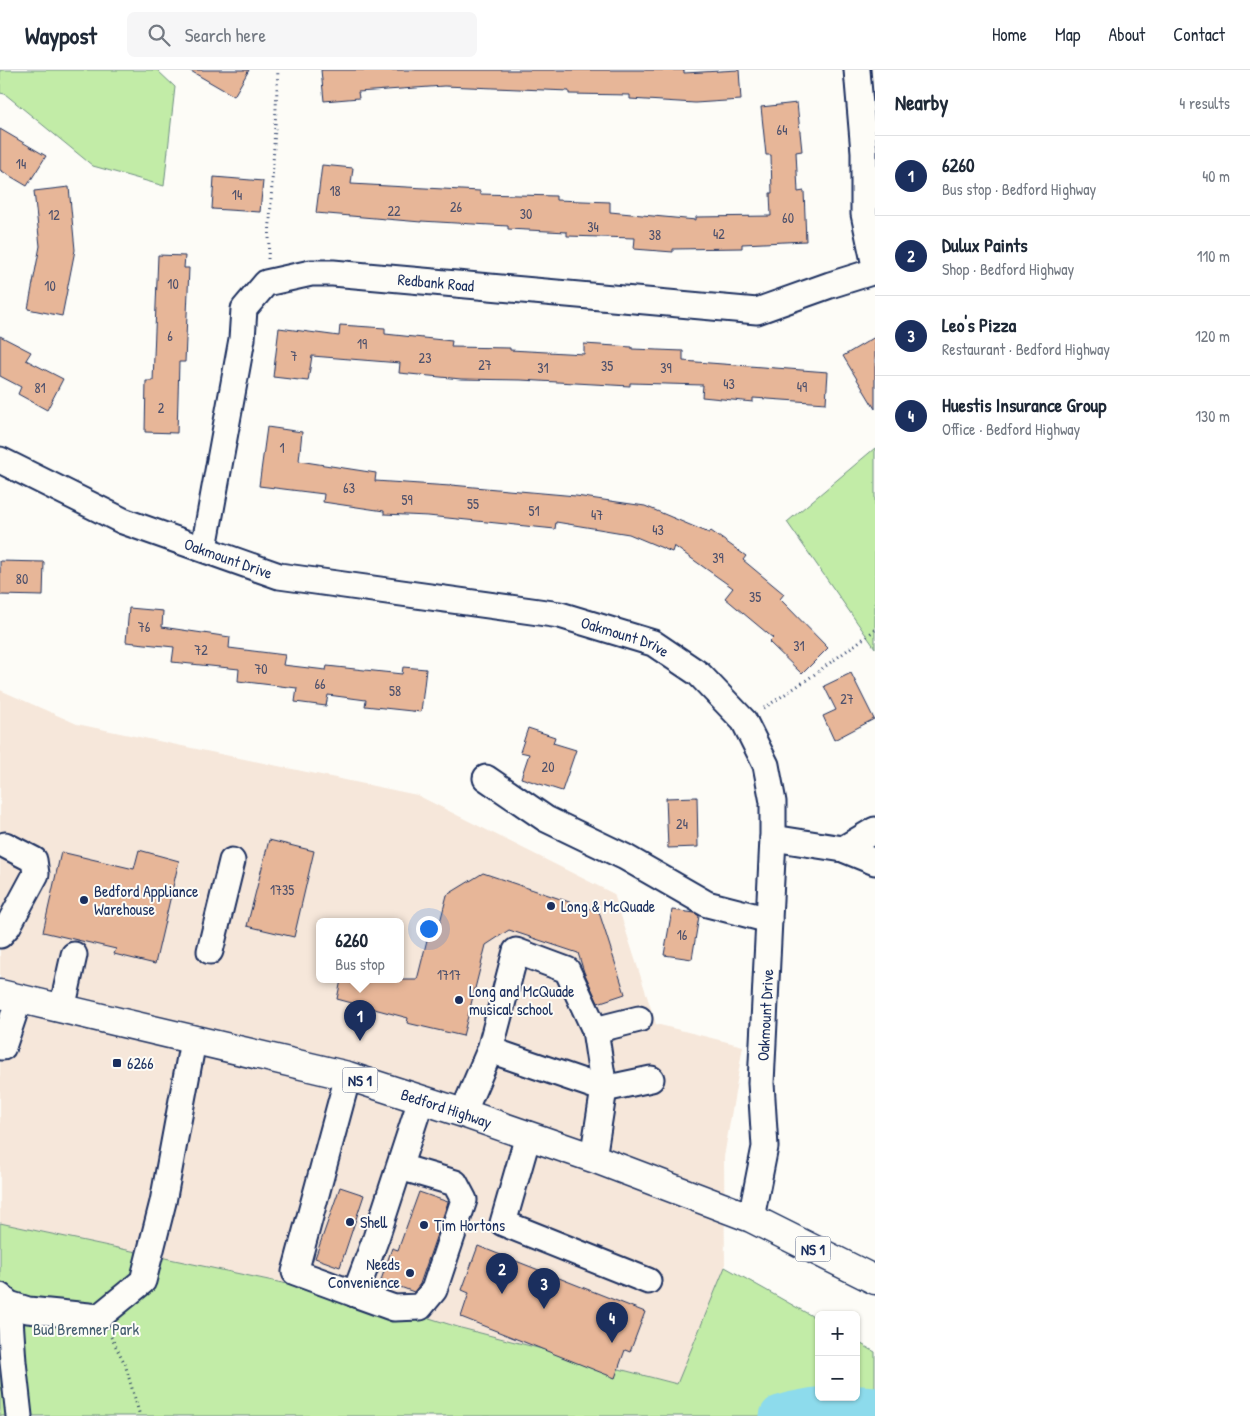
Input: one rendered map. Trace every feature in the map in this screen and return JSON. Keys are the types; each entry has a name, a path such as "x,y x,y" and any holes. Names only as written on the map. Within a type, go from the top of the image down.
{"main road":[{"name":"Bedford Highway","path":"10,997 348,1076 593,1158 751,1218 875,1280"}],"street":[{"path":"857,70 864,152 864,214 875,266"},
{"name":"Redbank Road","path":"266,282 312,273 332,273 757,311 875,271"},
{"path":"204,548 242,339 244,309 266,282"},
{"name":"Oakmount Drive","path":"0,460 124,521 279,576 560,615 653,644 699,674 744,720 766,764 773,802 773,838 761,1083 765,1147 751,1218"},
{"path":"486,778 546,819 625,856 707,904 769,920"},
{"path":"843,849 875,830"},
{"path":"773,838 843,849 875,862"},
{"path":"0,935 8,926 36,874 34,860 5,845"},
{"path":"210,951 232,861"},
{"path":"463,1114 490,1050 516,951 567,970 595,1030 604,1089 593,1158"},
{"path":"62,1009 74,955"},
{"path":"1,1051 10,997"},
{"path":"595,1030 639,1020"},
{"path":"4,1300 28,1310 99,1317 143,1281 163,1202 193,1041"},
{"path":"490,1050 604,1089 651,1080"},
{"path":"348,1076 295,1272 394,1308 420,1307 434,1290 464,1200 456,1183 400,1166"},
{"path":"355,1294 376,1238 421,1100"},
{"path":"528,1136 504,1223 648,1281"},
{"path":"4,1300 19,1416"}],"path":[{"path":"266,282 278,70"},
{"path":"780,698 875,630"},
{"path":"99,1317 125,1364 140,1416"}],"shaded area":[{"path":"0,690 77,724 417,795 614,894 656,1024 743,1046 724,1157 725,1267 678,1384 461,1328 391,1306 0,1223"}],"green space":[{"path":"0,70 157,70 175,87 164,186 93,166 5,94 0,93"},
{"path":"875,448 875,648 787,522"},
{"name":"Bud Bremner Park","path":"0,1223 391,1306 461,1328 677,1384 725,1267 815,1318 815,1401 860,1401 860,1343 875,1352 875,1416 0,1416"}],"building":[{"path":"189,70 249,70 234,96"},
{"path":"321,70 684,70 684,73 739,70 741,100 695,103 630,99 630,95 569,94 569,91 444,86 358,92 359,98 324,101"},
{"path":"797,103 802,151 796,152 798,192 804,191 806,241 742,244 742,248 673,249 673,252 634,249 635,238 567,236 567,232 508,229 508,226 421,222 316,213 322,165 353,168 351,184 480,191 480,194 556,196 556,200 610,202 610,212 696,220 696,217 771,216 771,155 766,155 761,107"},
{"path":"0,129 46,156 27,186 0,170"},
{"path":"214,177 263,181 260,212 212,209"},
{"path":"69,187 75,250 62,316 28,309 40,246 34,191"},
{"path":"158,255 185,256 184,268 189,268 185,362 179,362 177,433 145,432 146,381 153,381"},
{"path":"340,325 385,328 385,334 452,341 451,347 510,348 510,350 584,354 584,344 632,347 632,349 683,351 683,361 828,372 826,403 753,398 753,402 702,397 703,385 630,383 630,386 461,379 399,373 400,363 312,356 308,381 273,377 279,328 339,336"},
{"path":"0,336 31,352 26,360 63,379 47,410 18,394 21,387 0,376"},
{"path":"875,337 875,409 843,356"},
{"path":"267,427 302,432 299,461 376,473 375,481 451,485 576,496 645,506 709,533 711,531 746,556 743,560 784,594 780,599 828,648 802,674 769,642 773,638 725,598 733,588 674,546 672,552 629,534 556,522 555,529 428,516 384,514 384,511 323,502 324,494 259,486"},
{"path":"0,561 44,562 43,596 0,595"},
{"path":"129,608 163,611 162,627 230,637 229,648 285,655 283,665 326,670 327,666 402,674 403,667 426,669 421,712 365,706 366,700 328,695 326,706 295,702 297,688 238,681 239,669 172,662 174,647 126,642"},
{"path":"851,673 874,719 834,740 823,716 836,710 824,686"},
{"path":"528,728 555,737 553,743 576,750 562,791 521,778 529,754 520,752"},
{"path":"697,797 698,847 668,848 666,798"},
{"path":"269,840 314,851 294,937 247,926"},
{"path":"139,850 179,861 155,964 114,954 116,949 43,932 61,852 134,869"},
{"path":"483,873 599,912 625,994 598,1003 578,953 509,930 486,945 463,1036 407,1023 408,1018 337,999 340,983 404,983 404,980 417,980 431,924 439,926 447,895"},
{"path":"672,910 695,913 699,916 692,959 664,955"},
{"path":"340,1187 364,1195 340,1267 315,1258"},
{"name":"Tim Hortons","path":"419,1192 448,1202 420,1284 414,1292 381,1280 392,1248 398,1250"},
{"path":"478,1246 645,1312 630,1352 625,1350 615,1378 461,1317 469,1293 462,1290"}],"waterway":[{"path":"780,1416 803,1410 827,1407 875,1407"}],"place":[{"name":"Bedford Appliance Warehouse","path":"84,900"},
{"name":"Long & McQuade","path":"551,906"},
{"name":"Long and McQuade musical school","path":"459,1000"},
{"name":"6260","path":"360,1041"},
{"name":"6266","path":"117,1063"},
{"name":"Shell","path":"350,1222"},
{"name":"Tim Hortons","path":"424,1225"},
{"name":"Needs Convenience","path":"410,1273"},
{"name":"Dulux Paints","path":"502,1294"},
{"name":"Leo's Pizza","path":"544,1309"},
{"name":"Huestis Insurance Group","path":"612,1343"}]}
